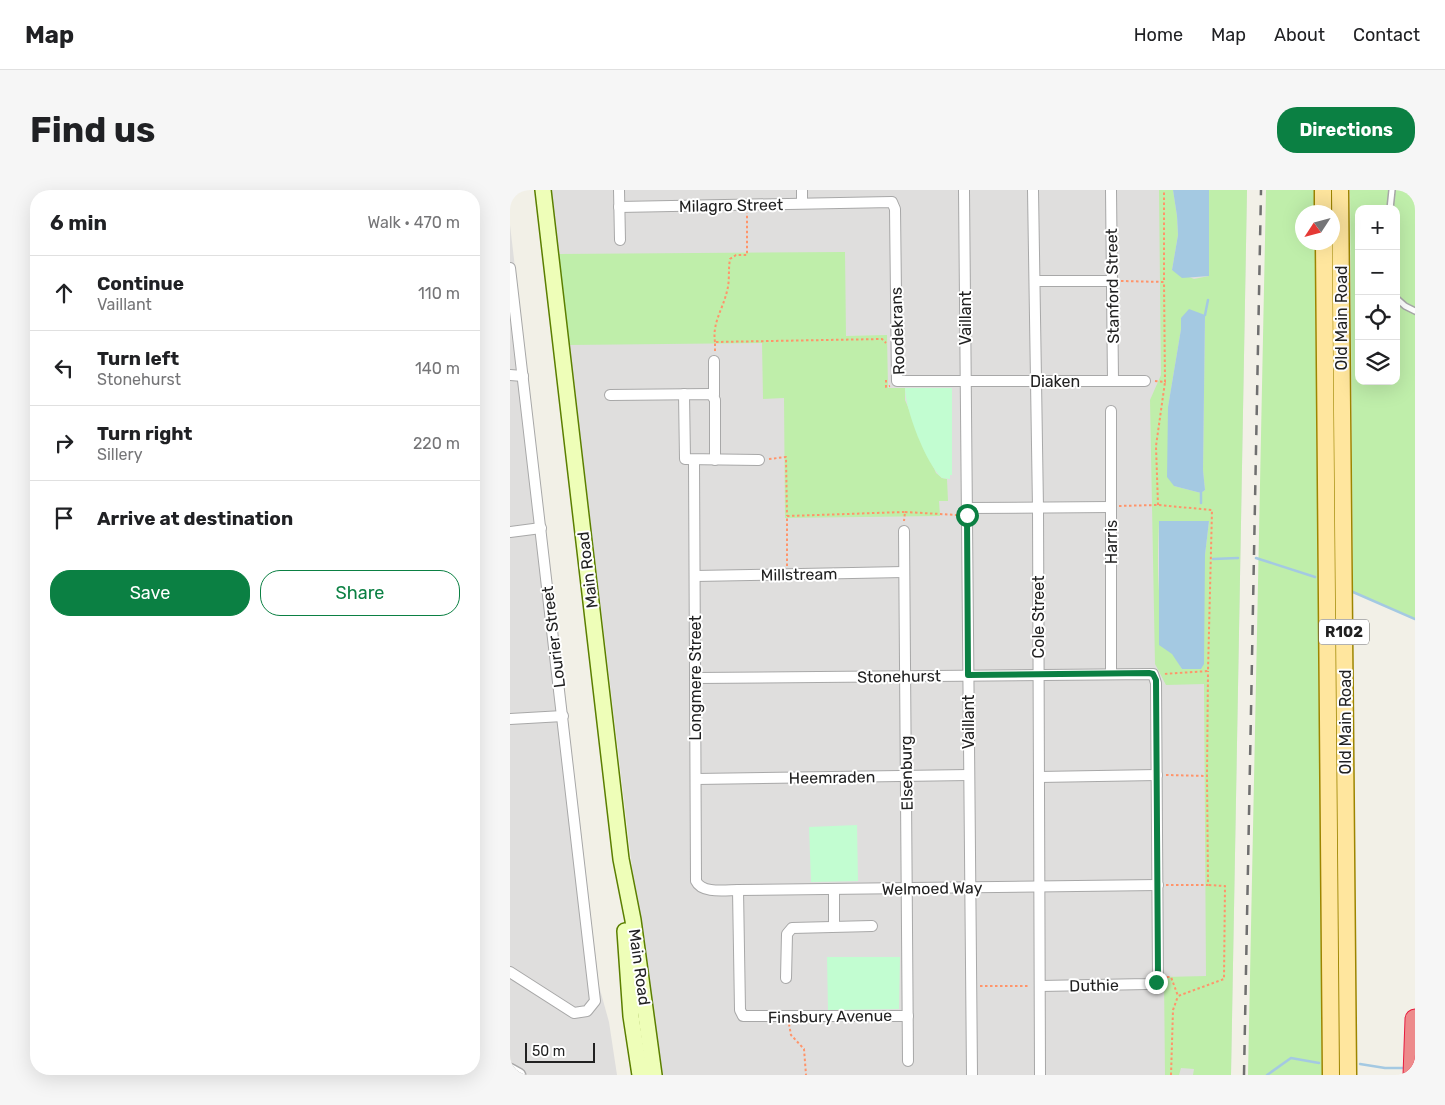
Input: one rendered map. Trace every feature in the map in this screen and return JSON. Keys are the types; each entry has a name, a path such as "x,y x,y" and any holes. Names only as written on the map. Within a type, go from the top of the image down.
{"highway":[{"path":"1413,1075 1415,1019"}],"main road":[{"name":"Main Road","path":"533,190 546,256 553,280"},
{"name":"Main Road","path":"543,190 621,859 634,920 654,1075"},
{"path":"1323,190 1323,205"},
{"name":"Old Main Road","path":"1340,190 1348,1075"},
{"name":"Old Main Road","path":"1324,250 1330,1075"},
{"name":"Main Road","path":"621,859 628,983 640,1075"}],"street":[{"path":"619,190 620,240"},
{"path":"802,190 802,204"},
{"name":"Vaillant","path":"964,190 972,1075"},
{"name":"Cole Street","path":"1033,190 1038,508 1040,1075"},
{"name":"Stanford Street","path":"1111,190 1113,381"},
{"name":"Milagro Street","path":"619,207 890,202 895,205 895,212"},
{"name":"Roodekrans","path":"895,212 897,381 965,382"},
{"name":"Lourier Street","path":"510,268 596,997 593,1005 583,1013 570,1012 510,972"},
{"path":"1035,280 1112,280"},
{"path":"714,361 714,395 716,400 715,460"},
{"path":"510,375 523,376"},
{"name":"Diaken","path":"965,382 1145,381"},
{"name":"Longmere Street","path":"684,394 684,456 687,460 694,461 696,881 700,887 706,889"},
{"path":"610,395 714,395"},
{"name":"Harris","path":"1111,411 1111,674"},
{"path":"694,461 758,460"},
{"path":"967,512 1038,508 1111,507"},
{"path":"510,532 541,528"},
{"name":"Elsenburg","path":"904,531 908,1061"},
{"name":"Millstream","path":"694,576 904,572"},
{"name":"Stonehurst","path":"695,678 1111,674 1155,678"},
{"path":"1155,678 1158,976"},
{"path":"510,719 563,716"},
{"name":"Heemraden","path":"696,780 969,775"},
{"path":"1039,777 1157,775"},
{"name":"Welmoed Way","path":"706,889 1158,885"},
{"path":"834,889 834,926"},
{"name":"Finsbury Avenue","path":"738,890 740,1010 744,1016 908,1016"},
{"path":"786,978 787,934 794,927 872,926"},
{"name":"Duthie","path":"1040,986 1148,984 1156,982 1158,976"},
{"path":"510,1070 519,1075"}],"lane":[{"path":"1390,205 1392,190"},
{"path":"1400,302 1415,311"}],"path":[{"path":"1158,505 1156,446 1165,382 1164,190"},
{"path":"714,361 714,334 717,319 727,292 730,259 736,255 746,255 747,204"},
{"path":"1112,280 1164,282"},
{"path":"715,342 882,339 886,345"},
{"path":"886,378 886,387 897,381"},
{"path":"1145,381 1165,382"},
{"path":"758,460 786,458 788,574"},
{"path":"1111,507 1158,505 1212,510 1208,672 1208,885"},
{"path":"904,531 905,512"},
{"path":"787,516 967,512"},
{"path":"1155,678 1208,672"},
{"path":"1157,775 1207,776"},
{"path":"1158,885 1225,886 1224,978 1178,996"},
{"path":"1158,976 1171,977 1178,996 1172,1010 1171,1075"},
{"path":"970,986 1040,986"},
{"path":"789,1017 790,1033 804,1049 806,1075"}],"shaded area":[{"path":"551,190 1247,190 1231,1075 663,1075 635,893"},
{"path":"510,225 599,986 609,1022 617,1075 510,1075"}],"green space":[{"path":"1159,190 1173,190 1178,235 1172,270 1194,279 1209,276 1209,190 1247,190 1231,1075 1193,1075 1194,1069 1181,1068 1179,1075 1165,1075 1164,977 1206,976 1204,684 1166,685 1155,664 1150,400 1161,375","holes":["1205,315 1203,470 1205,490 1201,493 1174,486 1168,407 1181,329 1181,318","1209,521 1205,555 1182,669 1173,652 1162,616 1158,578 1159,522"]},
{"path":"1266,190 1315,190 1315,205 1295,205 1295,250 1315,250 1322,1075 1248,1075"},
{"path":"1350,190 1415,190 1415,619 1353,592"},
{"path":"845,252 846,336 887,335 888,388 905,388 905,400 936,473 942,478 947,479 948,501 939,501 940,516 785,518 784,398 763,399 762,343 569,345 558,254"},
{"path":"905,388 952,388 952,475 950,475 950,479 942,478 929,461 923,449 912,422"},
{"path":"857,825 858,881 811,882 809,827"},
{"path":"827,957 900,957 899,1009 828,1010"}],"water":[{"path":"1173,190 1209,190 1209,276 1182,278 1172,270 1178,235"},
{"path":"1189,309 1205,315 1203,470 1205,490 1201,493 1174,486 1167,477 1168,407 1181,329 1181,318"},
{"path":"1159,521 1209,521 1205,555 1204,664 1201,669 1182,669 1172,654 1159,645"}],"waterway":[{"path":"1205,315 1208,300"},
{"path":"1201,493 1201,503"},
{"path":"1213,559 1238,558"},
{"path":"1256,558 1315,577"},
{"path":"1353,592 1415,619"},
{"path":"1267,1075 1291,1058 1319,1063"},
{"path":"1360,1064 1385,1068 1403,1068"}],"railway":[{"path":"1244,1075 1261,190"}],"route":[{"path":"967,515 968,675 1151,673 1155,676 1158,976 1156,982"}]}
